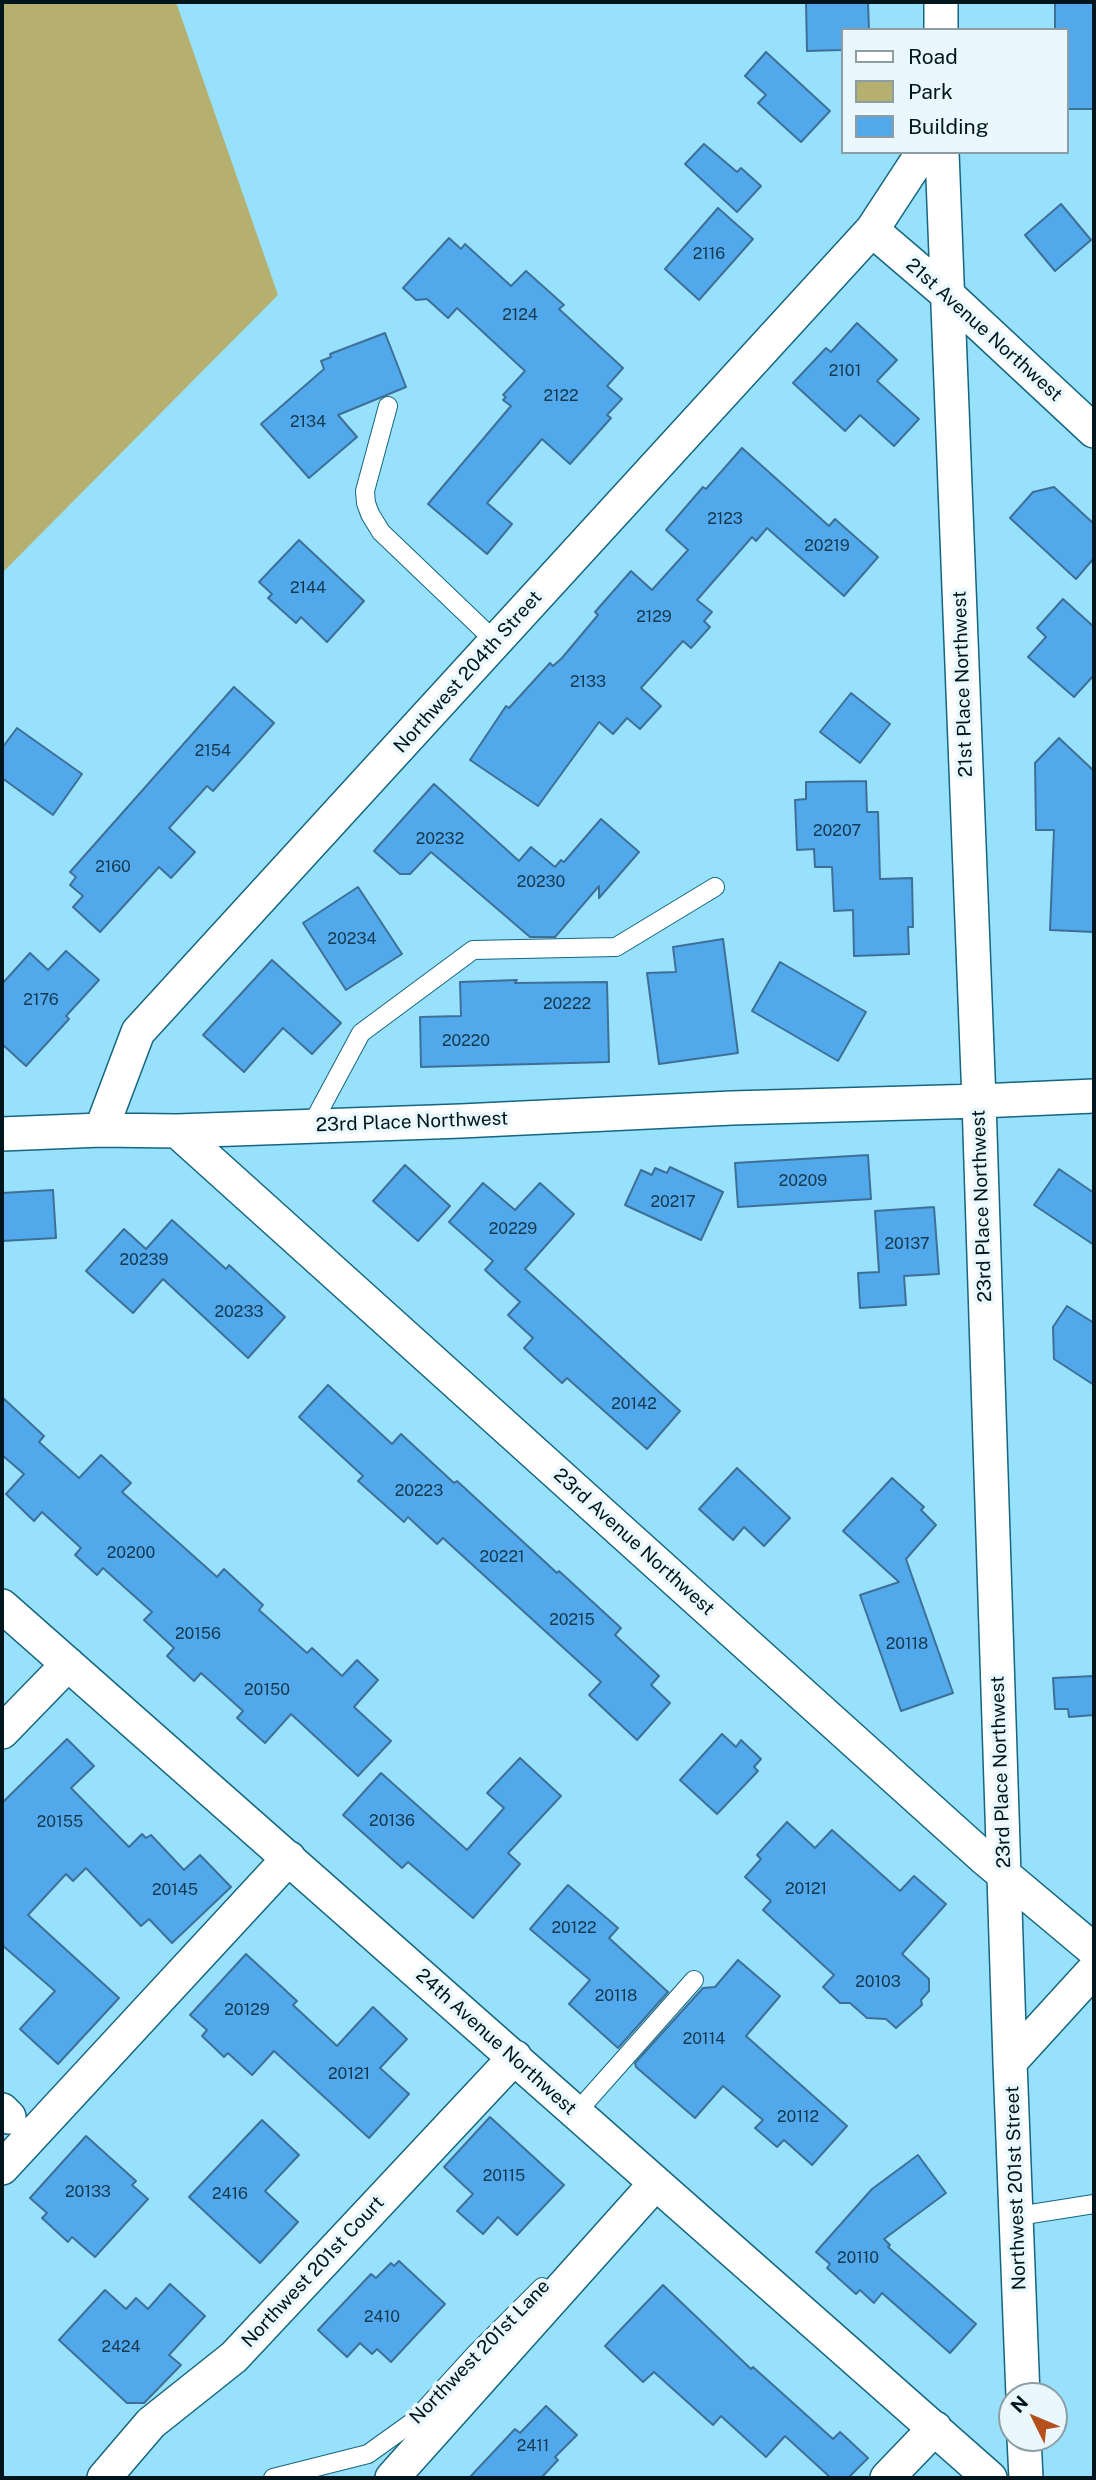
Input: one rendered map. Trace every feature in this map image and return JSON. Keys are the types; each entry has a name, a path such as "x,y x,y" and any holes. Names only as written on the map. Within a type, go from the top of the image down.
{"street":[{"path":"941,2 941,28"},
{"name":"Northwest 204th Street","path":"101,1130 138,1032 873,230 922,154"},
{"name":"21st Place Northwest","path":"942,154 979,1101"},
{"name":"21st Avenue Northwest","path":"873,230 948,295 1094,431"},
{"path":"979,1101 1094,1096"},
{"name":"23rd Place Northwest","path":"101,1130 177,1131 732,1108 979,1101 1010,2062"},
{"path":"2,1133 101,1130"},
{"name":"23rd Avenue Northwest","path":"177,1131 1004,1875 1094,1950"},
{"name":"24th Avenue Northwest","path":"2,1606 990,2478"},
{"path":"2,1732 68,1664"},
{"path":"2,2168 289,1858"},
{"name":"Northwest 201st Street","path":"1023,2382 1010,2062 1094,1970"},
{"name":"Northwest 201st Court","path":"104,2478 150,2423 234,2357 515,2057"},
{"name":"Northwest 201st Lane","path":"392,2478 655,2184"},
{"path":"887,2478 935,2428"},
{"path":"1025,2452 1026,2478"}],"lane":[{"path":"388,406 365,491 370,514 381,532 496,642"},
{"path":"311,1126 362,1033 473,950 616,947 715,887"},
{"path":"576,2112 694,1980"},
{"path":"1018,2216 1094,2204"},
{"name":"Northwest 201st Lane","path":"272,2478 368,2455 414,2421 476,2353 584,2245 602,2243"}],"green space":[{"path":"2,2 176,2 278,295 2,573"}],"building":[{"path":"806,2 868,2 869,28 841,28 841,50 807,51"},
{"path":"1055,2 1094,2 1094,109 1068,109 1068,28 1055,28"},
{"path":"766,52 830,111 801,142 758,103 766,95 745,76"},
{"path":"704,144 737,172 741,168 761,186 737,212 685,164"},
{"path":"1061,204 1091,240 1055,271 1025,235"},
{"path":"718,208 753,239 699,300 665,269"},
{"path":"449,238 461,249 465,244 511,286 526,271 564,305 559,309 623,368 607,386 622,399 607,415 611,418 570,464 542,439 487,503 512,524 487,554 428,504 511,406 503,400 506,397 503,395 525,371 457,308 448,318 427,299 416,300 403,288"},
{"path":"857,323 897,360 877,381 919,419 894,446 860,415 845,431 793,383 826,348 831,352"},
{"path":"385,333 406,387 338,415 357,437 309,478 261,424 324,369 321,361 331,357 330,354"},
{"path":"742,448 829,526 835,519 878,557 844,596 767,528 756,541 752,537 697,600 712,612 704,621 710,627 691,648 683,641 641,688 661,706 640,729 627,718 613,734 599,722 538,806 470,760 506,706 509,708 550,663 553,666 562,658 598,615 595,612 631,571 652,590 688,550 666,530"},
{"path":"1054,487 1094,524 1094,558 1076,579 1010,518 1033,492"},
{"path":"299,540 364,601 327,642 301,617 296,623 268,598 272,594 259,582"},
{"path":"1063,599 1094,627 1094,675 1074,697 1028,657 1046,637 1037,628"},
{"path":"234,687 274,723 213,791 207,786 169,828 195,852 171,878 159,867 100,932 73,907 83,896 70,885 76,877 70,872"},
{"path":"851,693 890,724 860,763 820,732"},
{"path":"17,728 82,774 53,815 2,778 2,748"},
{"path":"1059,738 1094,771 1094,932 1050,930 1054,830 1036,830 1035,763"},
{"path":"866,781 867,812 878,812 880,879 912,878 913,927 908,927 909,954 854,956 853,910 834,911 832,867 815,867 814,849 797,850 795,800 806,799 806,782"},
{"path":"434,784 519,861 531,847 555,867 561,860 564,862 601,819 639,852 599,898 599,886 555,937 530,937 431,852 410,874 400,874 374,851"},
{"path":"358,887 402,954 346,990 303,923"},
{"path":"723,939 738,1053 659,1064 647,973 676,972 673,947"},
{"path":"66,951 99,980 66,1016 69,1019 26,1066 2,1044 2,984 30,953 48,970"},
{"path":"272,960 341,1023 312,1054 283,1028 244,1072 203,1035"},
{"path":"780,962 866,1012 838,1061 752,1011"},
{"path":"517,980 515,983 607,982 609,1062 421,1067 420,1017 461,1016 460,982"},
{"path":"868,1155 871,1199 738,1207 735,1163"},
{"path":"405,1165 450,1206 418,1241 373,1201"},
{"path":"670,1167 723,1192 701,1240 625,1205 641,1170 652,1175 655,1168 667,1173"},
{"path":"1059,1169 1094,1193 1094,1245 1034,1205"},
{"path":"483,1183 515,1210 540,1183 574,1214 525,1269 680,1411 647,1449 567,1378 562,1383 524,1348 533,1338 508,1315 520,1302 485,1270 493,1261 449,1222"},
{"path":"53,1190 56,1238 2,1241 2,1193"},
{"path":"934,1207 939,1274 904,1276 906,1305 860,1308 858,1273 879,1272 875,1211"},
{"path":"172,1220 226,1269 229,1265 285,1317 248,1358 163,1279 133,1313 86,1271 124,1229 146,1249"},
{"path":"1067,1306 1094,1323 1094,1385 1054,1359 1053,1327"},
{"path":"328,1385 392,1444 401,1434 621,1628 615,1635 659,1676 651,1685 670,1703 637,1740 589,1695 601,1682 443,1538 437,1544 408,1517 404,1522 358,1481 363,1476 299,1417"},
{"path":"2,1397 44,1436 39,1442 79,1478 101,1455 131,1483 122,1492 217,1577 224,1569 263,1605 259,1610 307,1653 312,1648 342,1676 357,1660 378,1680 354,1707 391,1741 358,1776 291,1714 265,1743 237,1718 243,1711 201,1673 194,1681 167,1656 174,1648 144,1620 152,1612 103,1568 97,1575 75,1555 81,1548 42,1512 34,1521 6,1494 24,1474 2,1455"},
{"path":"737,1468 790,1518 764,1546 744,1527 733,1540 699,1509"},
{"path":"892,1478 924,1507 921,1510 936,1525 906,1559 953,1693 901,1711 860,1595 899,1582 843,1531"},
{"path":"1094,1676 1094,1715 1069,1717 1068,1709 1055,1709 1053,1678"},
{"path":"722,1734 736,1747 741,1740 761,1759 754,1767 758,1771 717,1814 680,1780"},
{"path":"67,1739 94,1766 71,1788 129,1847 142,1834 146,1838 151,1835 184,1870 200,1855 231,1887 172,1943 149,1919 141,1926 86,1868 73,1881 66,1874 28,1915 119,1998 58,2064 20,2029 55,1991 2,1945 2,1803"},
{"path":"520,1758 561,1796 508,1853 520,1864 473,1918 408,1862 402,1868 343,1815 381,1773 467,1850 504,1808 487,1793"},
{"path":"787,1822 815,1848 832,1830 900,1891 914,1876 946,1904 902,1954 929,1979 929,1991 921,2000 922,2005 896,2028 886,2019 867,2018 850,2003 840,2003 823,1987 834,1975 763,1910 771,1901 745,1877 761,1859 757,1855"},
{"path":"568,1885 618,1928 609,1938 668,1992 618,2048 569,2004 590,1980 530,1929"},
{"path":"246,1954 297,2001 293,2005 337,2046 373,2007 407,2039 380,2068 409,2094 369,2138 274,2051 252,2075 228,2053 224,2057 202,2036 207,2030 190,2015"},
{"path":"738,1960 780,1996 746,2036 847,2126 812,2165 784,2140 777,2147 755,2128 763,2120 723,2086 695,2118 636,2067 635,2063 703,1988 715,1987"},
{"path":"490,2117 564,2185 517,2235 498,2217 483,2234 457,2211 473,2194 444,2167"},
{"path":"262,2120 299,2155 265,2191 298,2222 260,2263 189,2197"},
{"path":"86,2136 136,2181 132,2185 148,2199 95,2257 72,2237 68,2242 42,2218 47,2213 30,2198"},
{"path":"918,2155 946,2193 884,2239 890,2245 888,2247 976,2324 950,2353 882,2293 874,2303 860,2290 856,2294 827,2268 830,2264 816,2252 872,2189"},
{"path":"399,2261 445,2304 391,2362 377,2349 372,2354 360,2343 347,2357 318,2330 371,2274 376,2278 391,2263 394,2266"},
{"path":"170,2284 205,2316 169,2355 181,2365 144,2403 127,2403 59,2340 105,2290 126,2309 136,2298 148,2309"},
{"path":"663,2285 751,2369 753,2367 833,2439 840,2432 868,2458 848,2478 831,2478 785,2436 766,2457 721,2416 713,2425 654,2372 643,2382 605,2346"},
{"path":"546,2406 577,2435 555,2457 558,2460 541,2478 469,2478 515,2429 520,2433"}]}
